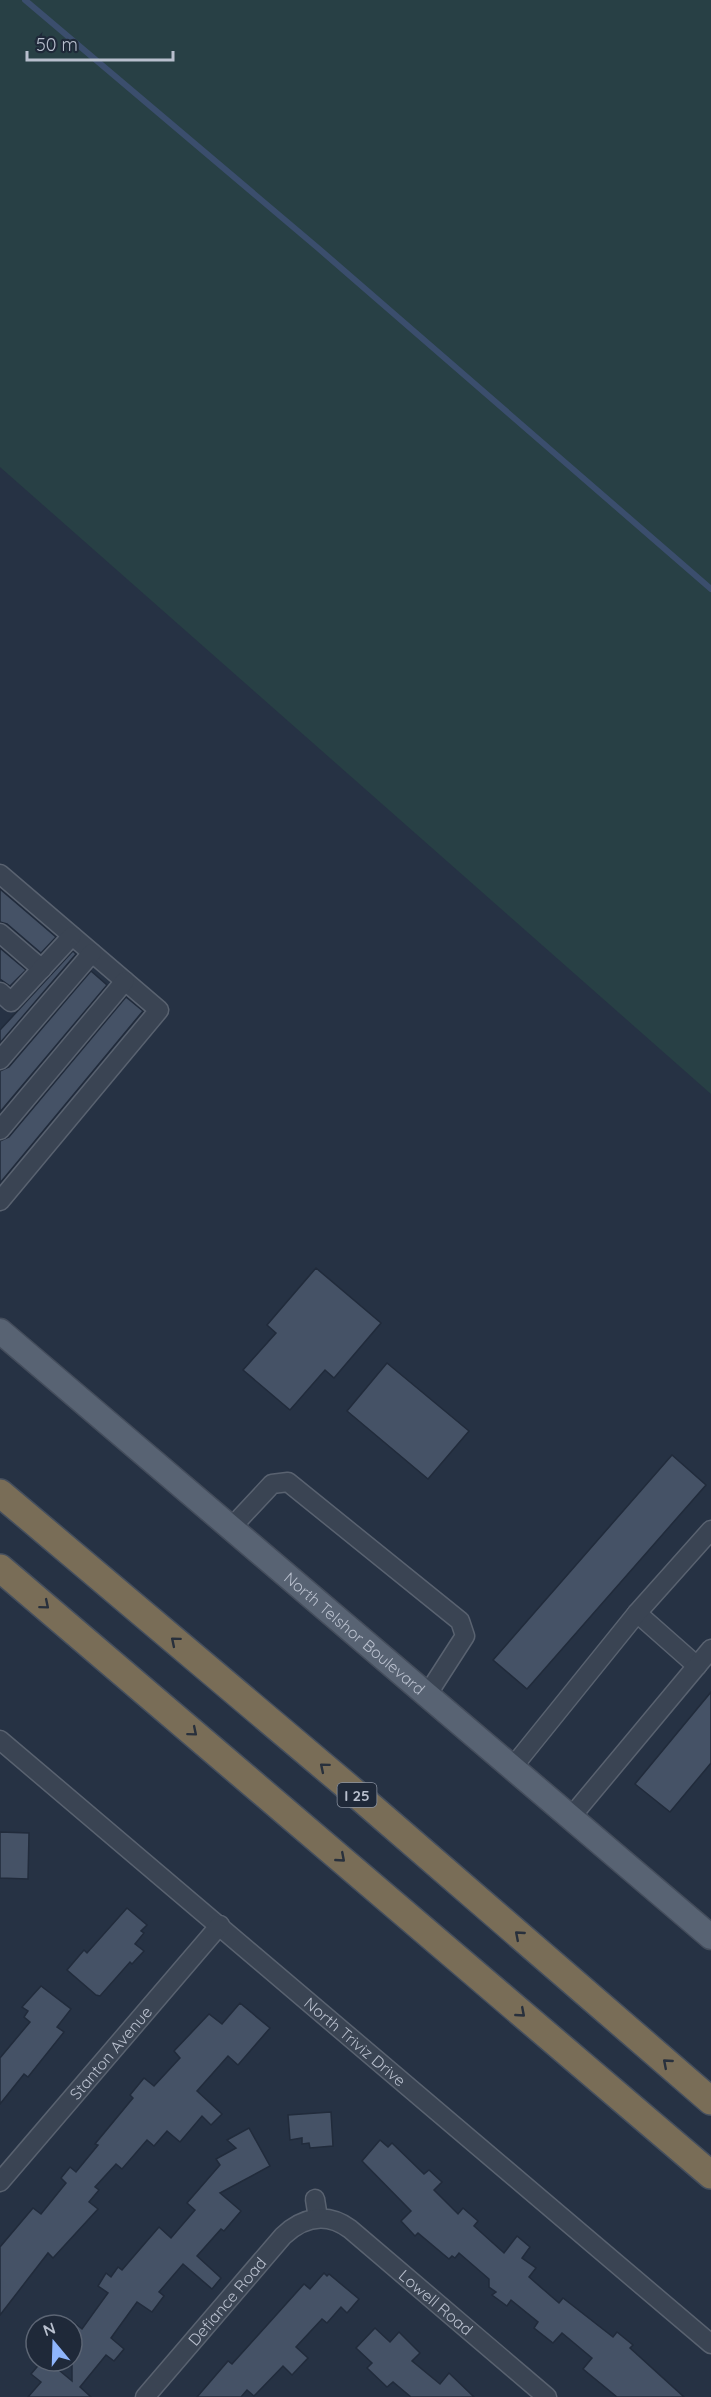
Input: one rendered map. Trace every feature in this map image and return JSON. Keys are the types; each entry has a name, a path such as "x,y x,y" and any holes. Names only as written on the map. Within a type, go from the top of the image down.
{"highway":[{"name":"I 25","path":"0,1493 363,1800 711,2101"},
{"path":"0,1568 711,2175"}],"main road":[{"name":"North Telshor Boulevard","path":"0,1331 711,1937"}],"street":[{"path":"0,874 159,1010 0,1201"},
{"path":"0,933 42,969"},
{"path":"0,992 11,1002 72,936"},
{"path":"0,1060 92,953"},
{"path":"0,1130 125,981"},
{"path":"231,1528 272,1484 288,1482 460,1622 465,1636 427,1695"},
{"path":"512,1767 637,1614 711,1530"},
{"path":"637,1614 697,1666"},
{"path":"571,1817 711,1649"},
{"name":"North Triviz Drive","path":"0,1740 711,2344"},
{"name":"Stanton Avenue","path":"0,2182 220,1925"},
{"path":"315,2199 318,2218"},
{"name":"Defiance Road","path":"145,2397 283,2236 299,2224 318,2218"},
{"name":"Lowell Road","path":"318,2218 336,2221 350,2229 547,2397"}],"green space":[{"path":"0,0 711,0 711,1094 0,467"}],"building":[{"path":"0,889 56,937 41,953 7,924 0,922"},
{"path":"0,948 26,970 10,986 0,979"},
{"path":"73,951 76,954 0,1043 0,1030"},
{"path":"91,971 107,985 0,1112 0,1071 9,1067"},
{"path":"126,997 143,1011 0,1183 0,1141 9,1137"},
{"path":"316,1268 381,1323 334,1378 325,1370 290,1410 243,1370 276,1333 267,1325"},
{"path":"387,1363 469,1431 428,1479 347,1411"},
{"path":"672,1455 706,1485 527,1689 493,1660"},
{"path":"711,1692 711,1763 670,1812 635,1784"},
{"path":"0,1832 29,1833 28,1879 0,1878"},
{"path":"127,1908 147,1925 141,1931 144,1933 135,1944 144,1951 132,1964 130,1962 100,1996 96,1995 67,1970 84,1950 87,1953"},
{"path":"41,1986 71,2009 57,2027 64,2032 28,2077 24,2074 0,2104 0,2058 30,2022 24,2017 28,2011 22,2007"},
{"path":"240,2003 270,2028 238,2065 228,2056 197,2091 222,2114 211,2125 202,2116 180,2142 167,2131 154,2146 147,2140 122,2169 116,2164 95,2187 99,2190 89,2202 98,2209 53,2258 48,2253 0,2315 0,2247 33,2208 41,2214 66,2183 61,2178 70,2167 76,2172 98,2145 95,2144 133,2098 130,2095 144,2078 154,2086 180,2058 174,2051 209,2014 222,2024"},
{"path":"331,2112 333,2146 310,2148 309,2143 302,2144 302,2138 290,2140 288,2115"},
{"path":"249,2128 270,2166 220,2193 241,2211 224,2231 221,2229 197,2256 221,2278 212,2289 183,2264 159,2292 164,2296 152,2312 137,2302 111,2338 124,2349 114,2361 106,2355 80,2387 91,2397 28,2397 41,2382 32,2373 62,2373 72,2381 72,2373 84,2373 84,2326 108,2293 98,2286 106,2273 111,2277 118,2267 122,2270 159,2227 171,2238 195,2210 187,2203 220,2165 216,2159 236,2148 227,2140"},
{"path":"380,2140 388,2147 392,2143 424,2174 429,2170 442,2182 434,2190 458,2214 463,2208 478,2221 474,2226 504,2253 517,2236 530,2247 522,2258 536,2268 529,2277 559,2303 563,2298 613,2337 617,2332 633,2345 630,2348 684,2397 617,2397 583,2369 592,2358 562,2333 553,2343 534,2328 538,2322 511,2300 507,2306 492,2295 496,2292 489,2287 489,2279 459,2253 455,2258 452,2256 449,2259 418,2233 415,2236 401,2221 411,2211 362,2161"},
{"path":"324,2273 327,2276 329,2274 359,2299 347,2313 341,2307 327,2323 322,2319 296,2347 308,2358 292,2375 283,2366 254,2396 247,2390 241,2397 197,2397 228,2361 232,2364 304,2284 310,2289"},
{"path":"375,2328 390,2342 399,2332 420,2353 412,2361 440,2384 449,2373 474,2397 411,2397 393,2382 387,2387 367,2368 372,2363 356,2348"}],"waterway":[{"path":"25,0 318,248 711,589"}]}
